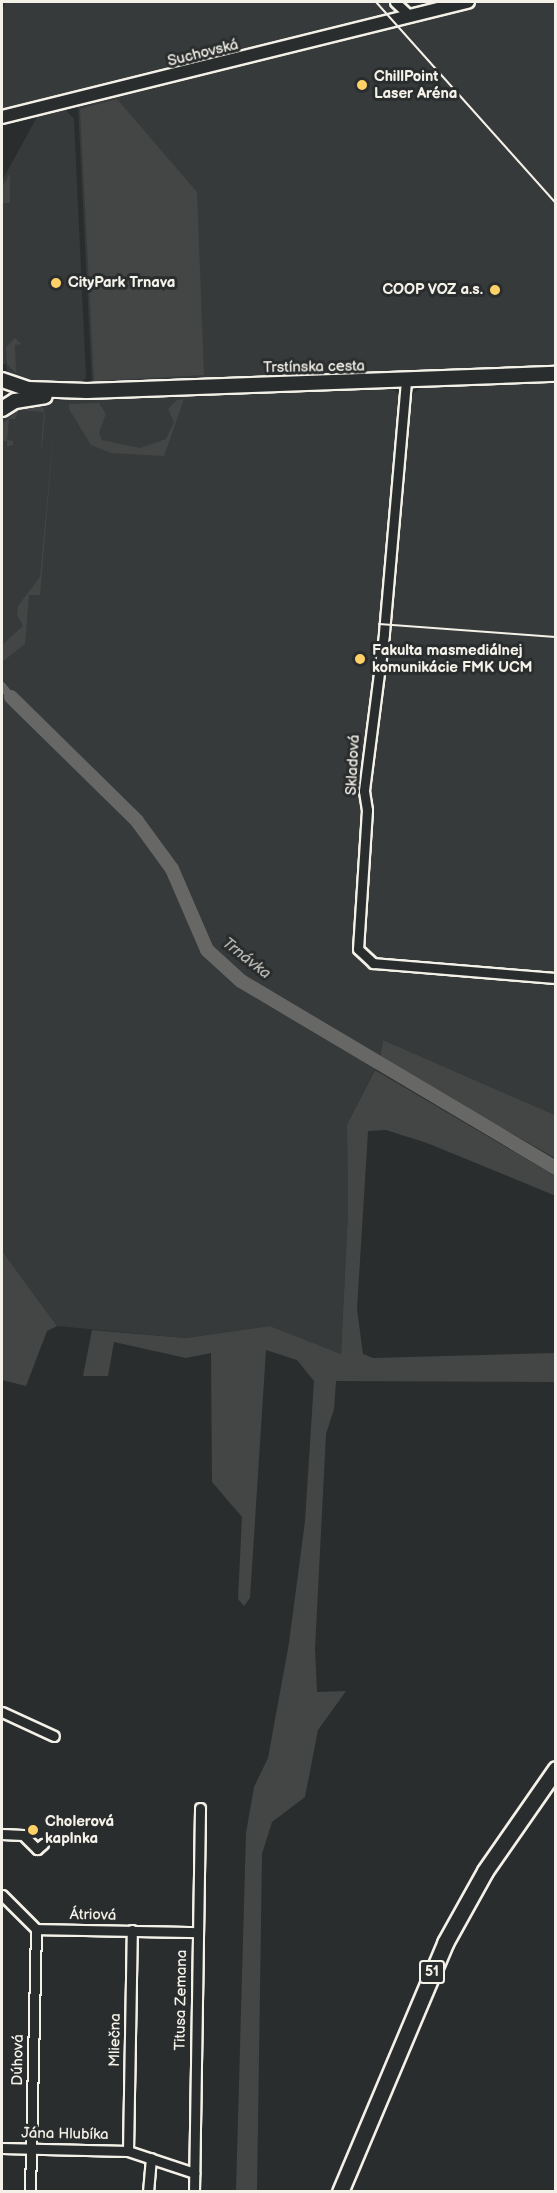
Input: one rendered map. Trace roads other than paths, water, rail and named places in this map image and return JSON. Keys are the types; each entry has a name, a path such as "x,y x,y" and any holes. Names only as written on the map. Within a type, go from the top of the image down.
{"main road":[{"name":"Trstínska cesta","path":"2,409 15,401 74,391 555,374"},
{"name":"Trstínska cesta","path":"15,401 8,383 74,391"},
{"name":"51","path":"340,2192 445,1943 485,1871 555,1769"}],"street":[{"path":"395,2 410,16"},
{"name":"Suchovská","path":"2,117 468,2"},
{"name":"Skladová","path":"406,381 384,634 365,780 358,949 373,963 555,978"},
{"path":"2,1712 54,1736"},
{"name":"Titusa Zemana","path":"194,2192 200,1808"},
{"path":"2,1834 23,1835 37,1849 43,1844"},
{"path":"2,1895 36,1929"},
{"name":"Átriová","path":"36,1929 197,1932"},
{"name":"Dúhová","path":"30,2192 36,1929"},
{"name":"Mliečna","path":"128,2151 132,1930"},
{"name":"Jána Hlubíka","path":"2,2148 128,2151 194,2174"},
{"path":"147,2192 151,2158"}],"waterway":[{"name":"Trnávka","path":"2,686 11,697"},
{"name":"Trnávka","path":"11,697 137,821 172,869 207,950 241,981 556,1168"}],"railway":[{"path":"376,2 556,203"},
{"path":"379,624 556,637"}],"place":[{"name":"ChillPoint Laser Aréna","path":"362,85"},
{"name":"CityPark Trnava","path":"56,283"},
{"name":"COOP VOZ a.s.","path":"495,290"},
{"name":"Fakulta masmediálnej komunikácie FMK UCM","path":"360,659"},
{"name":"Cholerová kaplnka","path":"33,1830"}]}
